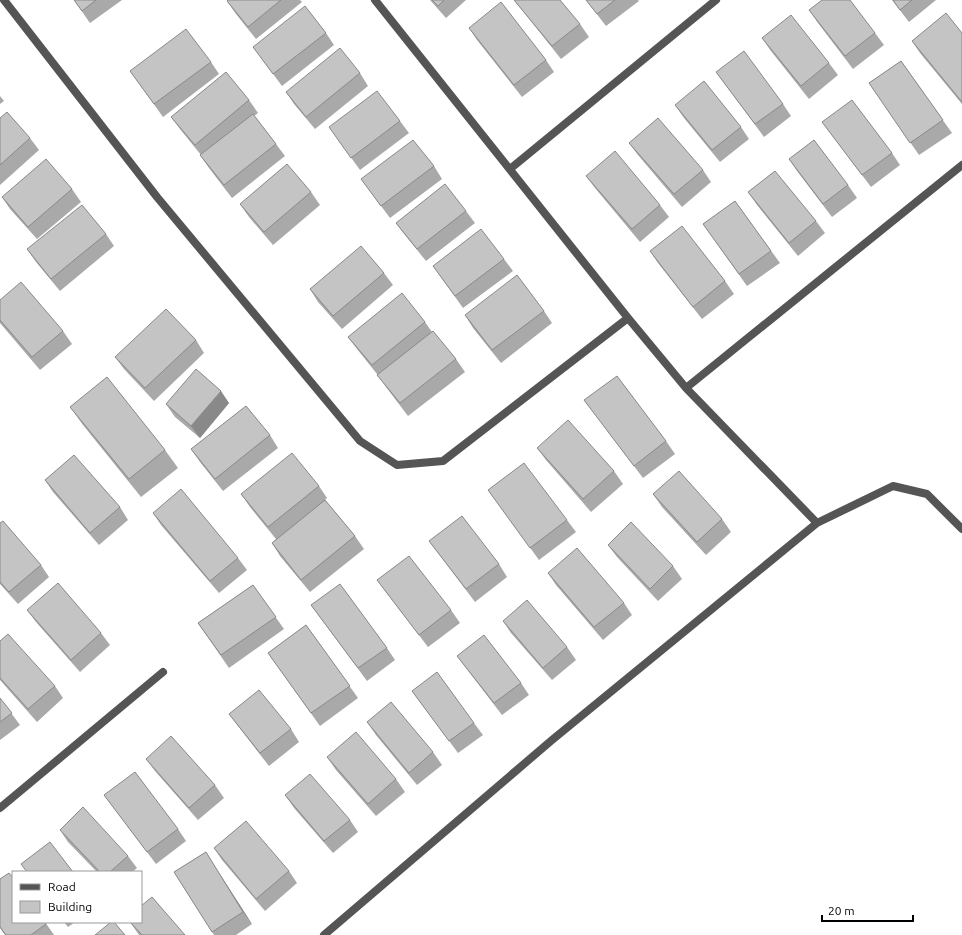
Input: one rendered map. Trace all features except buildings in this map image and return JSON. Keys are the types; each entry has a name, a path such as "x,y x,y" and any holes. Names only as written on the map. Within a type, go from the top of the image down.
{"street":[{"path":"4,0 158,197 360,440 397,465 443,461 628,318"},
{"path":"375,0 628,318 686,388 817,523"},
{"path":"510,169 716,0"},
{"path":"686,388 962,165"},
{"path":"324,935 552,740 817,523 893,486 927,494 962,529"},
{"path":"0,808 164,672"}]}
